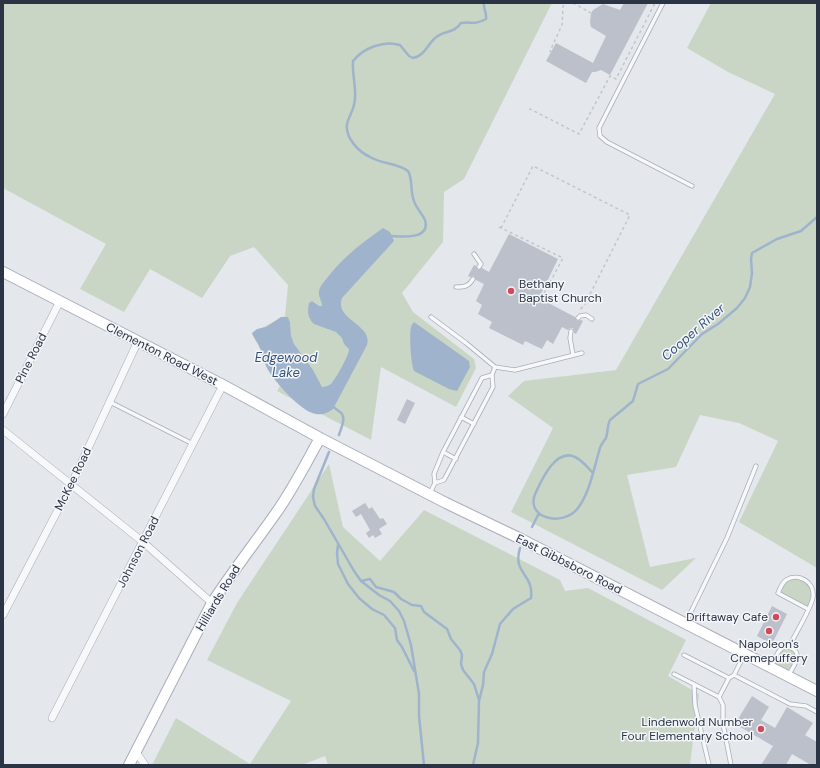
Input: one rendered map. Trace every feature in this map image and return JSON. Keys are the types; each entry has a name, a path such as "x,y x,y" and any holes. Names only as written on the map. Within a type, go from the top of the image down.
{"main road":[{"name":"Clementon Road West","path":"3,272 223,385 320,438"},
{"name":"East Gibbsboro Road","path":"320,438 816,689"},
{"name":"Hilliards Road","path":"129,765 212,604 225,583 277,512 295,484 320,438"}],"street":[{"name":"Pine Road","path":"3,414 60,301"},
{"name":"McKee Road","path":"3,615 71,485 138,341"},
{"name":"Johnson Road","path":"52,718 223,385"},
{"path":"3,430 143,542 212,604"},
{"path":"136,752 145,765"}],"lane":[{"path":"663,3 599,128 600,136 607,142 692,186"},
{"path":"474,254 481,264 479,267"},
{"path":"456,287 470,285 473,279"},
{"path":"578,318 586,315 592,319"},
{"path":"432,317 496,367 514,370 582,353"},
{"path":"571,331 570,338 573,355"},
{"path":"435,483 444,480 456,459 493,387 492,375 496,367"},
{"path":"429,494 435,483 434,474 443,452 461,417 482,378 492,375"},
{"path":"110,402 193,444"},
{"path":"461,417 474,424"},
{"path":"443,452 456,459"},
{"path":"685,623 726,538 756,466"},
{"path":"771,667 780,650 789,647 808,609 813,595 813,590 806,580 799,577 792,578 784,582 778,593 808,609"},
{"path":"788,676 797,656 794,650 789,647"},
{"path":"719,698 729,678 734,675 745,654"},
{"path":"684,655 729,678"},
{"path":"674,674 719,698 723,705 723,724 731,765"},
{"path":"734,675 790,704 806,706 817,712"},
{"path":"694,684 695,706 709,765"}],"path":[{"path":"552,52 550,51 562,25 562,7 564,3"},
{"path":"573,3 591,13"},
{"path":"530,110 579,134 610,76 616,79 655,3"},
{"path":"541,299 562,258 500,227 533,166 630,215 584,306 578,311"}],"green space":[{"path":"3,3 552,3 464,179 444,192 443,242 402,293 413,312 474,359 476,368 456,407 381,367 371,440 277,391 280,386 252,333 285,316 288,285 254,247 230,256 202,298 150,269 124,312 80,289 106,244 3,188"},
{"path":"711,3 817,3 817,568 739,522 778,441 739,423 700,415 676,467 627,475 650,567 696,558 662,590 511,512 553,428 508,396 524,381 616,370 775,94 728,72 687,48"},
{"path":"329,464 343,527 380,561 424,510 560,580 565,591 588,588 686,640 668,676 699,694 690,765 328,765 325,756 302,765 152,765 176,718 250,764 291,701 207,660 237,603"},
{"path":"790,578 806,580 813,592 808,609 778,593 782,585"},
{"path":"783,648 792,648 797,656 788,676 771,667"}],"water":[{"name":"Edgewood Lake","path":"383,228 390,232 394,241 342,298 341,305 343,312 364,332 367,338 367,345 333,409 327,413 321,414 310,412 288,395 270,374 252,333 257,329 266,327 281,317 288,317 294,344 313,370 322,387 331,384 345,362 349,349 336,332 312,322 308,315 309,303 312,301 319,306 322,306 319,293 320,287 333,270 360,245"},
{"path":"414,322 469,361 470,367 457,391 449,389 414,371 411,357 410,336 411,326"}],"building":[{"path":"624,3 648,3 610,75 601,70 592,72 586,83 546,61 556,43 593,63 606,36 591,27 590,22 593,10 603,4 620,10"},
{"name":"Bethany Baptist Church","path":"509,234 558,259 539,298 575,317 577,321 583,321 576,334 574,333 573,328 568,330 562,327 553,344 547,340 542,349 525,341 523,345 489,328 492,322 478,314 482,305 476,301 484,284 476,280 474,276 468,276 474,265 478,270 482,268 489,272"},
{"path":"407,399 415,403 405,424 397,420"},
{"path":"365,503 369,509 372,507 380,519 383,518 387,524 379,529 382,534 375,538 373,535 369,538 366,533 370,530 361,514 356,517 352,511"},
{"path":"772,606 787,614 772,644 757,636"},
{"name":"Lindenwold Number Four Elementary School","path":"752,696 769,707 761,720 775,728 787,707 813,723 805,735 817,742 817,765 811,765 792,754 786,765 761,765 773,746 735,724"}],"waterway":[{"path":"390,236 414,236 419,234 426,227 425,220 414,201 410,174 408,171 399,166 379,161 366,155 357,148 350,139 347,124 355,98 353,61 362,52 381,44 400,45 409,56 413,58 417,57 423,53 437,36 454,30 461,23 475,23 486,19 484,3"},
{"name":"Cooper River","path":"593,473 578,458 568,455 562,457 551,466 542,480 533,501 535,508 540,514 555,519 563,518 578,508 589,487 594,472 600,448 606,438 608,424 610,420 633,401 638,384 668,369 702,334 718,324 737,308 745,298 750,287 752,253 777,239 801,231 817,217"},
{"path":"332,405 342,414 343,417 343,423 339,435"},
{"path":"329,452 314,489 313,497 315,506 361,581 379,595 390,601 399,611 404,621 411,645 419,694 419,716 424,765"},
{"name":"Cooper River","path":"532,527 539,513"},
{"path":"338,545 338,564 348,584 359,598 372,609 384,615 395,628 397,640 414,671"},
{"name":"Cooper River","path":"473,765 478,743 479,701 483,685 484,672 492,654 500,624 513,609 531,598 529,583 519,563 518,557 520,548"},
{"path":"361,581 370,579 376,587 394,592 401,599 412,605 421,606 424,612 447,629 451,639 460,650 462,655 461,664 463,670 474,684 479,700"}],"place":[{"name":"Bethany Baptist Church","path":"511,291"},
{"name":"Driftaway Cafe","path":"776,617"},
{"name":"Napoleon's Cremepuffery","path":"769,631"},
{"name":"Lindenwold Number Four Elementary School","path":"761,729"}]}
